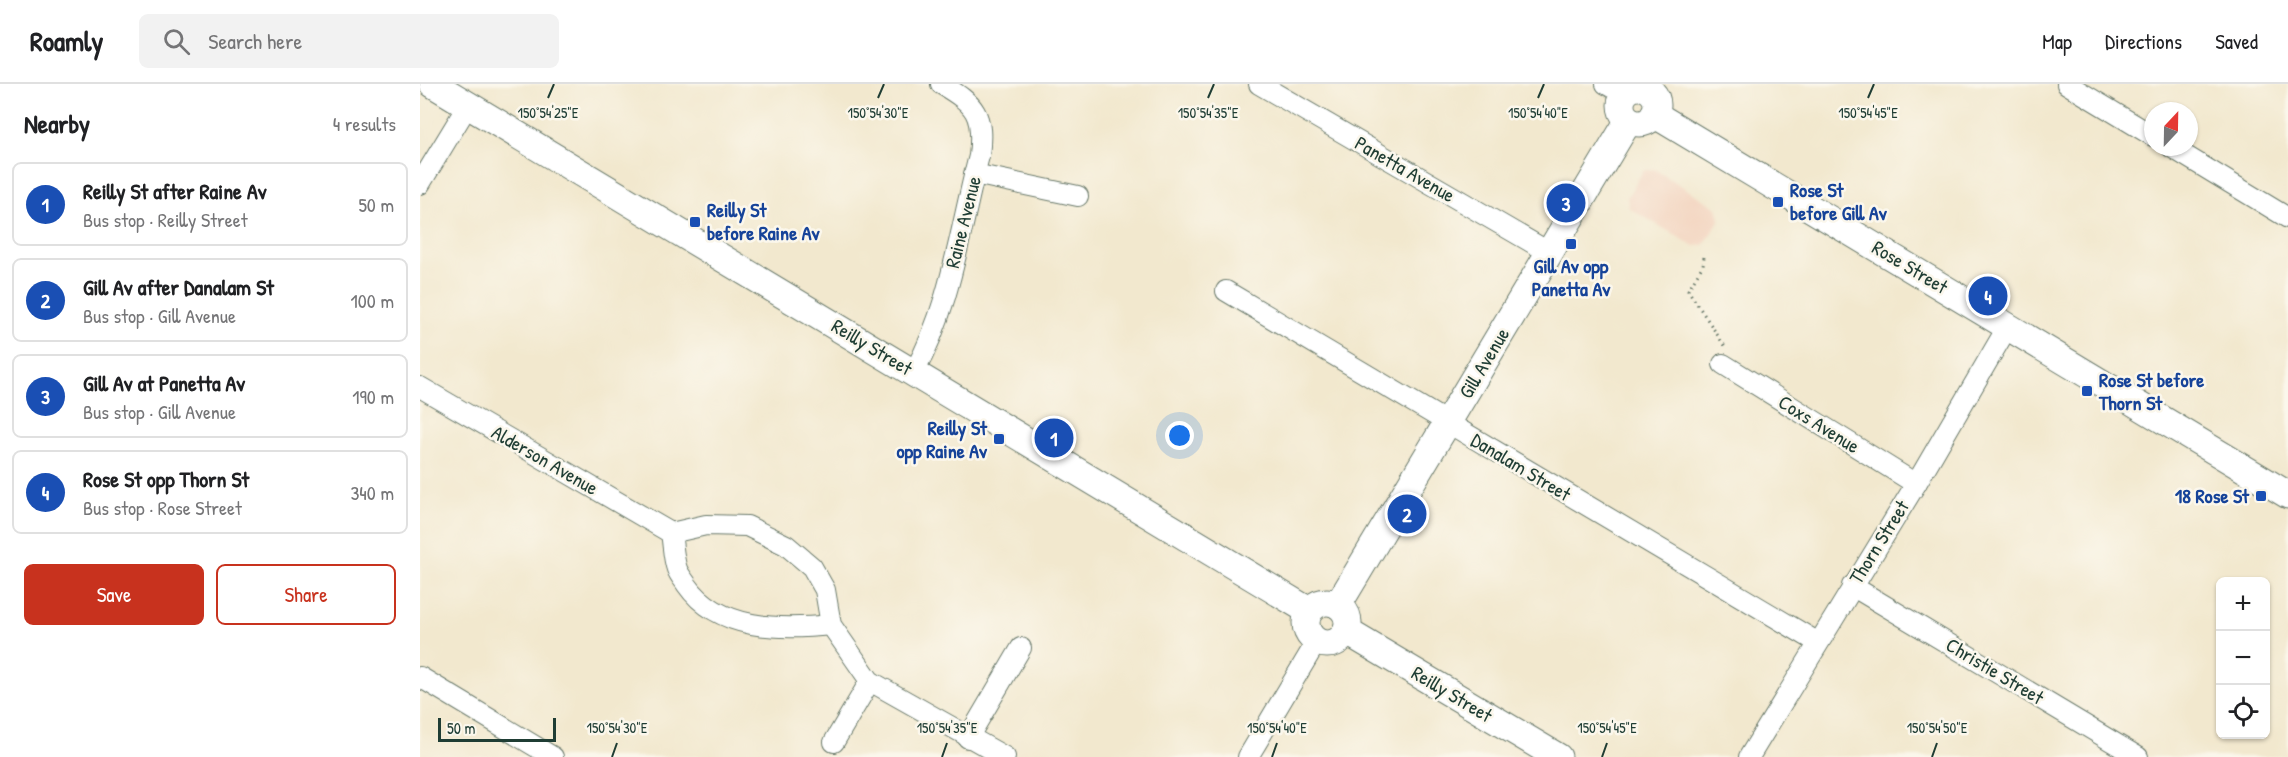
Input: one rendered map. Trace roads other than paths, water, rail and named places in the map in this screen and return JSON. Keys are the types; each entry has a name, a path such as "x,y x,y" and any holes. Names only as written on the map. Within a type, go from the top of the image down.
{"main road":[{"name":"Reilly Street","path":"433,84 1310,611"},
{"name":"Gill Avenue","path":"1338,605 1550,253 1635,98"},
{"name":"Rose Street","path":"1635,98 2288,495"},
{"path":"1326,602 1338,605 1346,614 1346,631 1342,637 1330,643 1317,641 1307,631 1306,617 1310,611 1326,602"},
{"name":"Reilly Street","path":"1346,631 1558,757"}],"street":[{"name":"Raine Avenue","path":"914,372 927,350 940,314 982,137 980,118 963,97 941,84"},
{"name":"Panetta Avenue","path":"1259,84 1550,253"},
{"path":"2067,84 2144,131"},
{"path":"420,184 468,105"},
{"path":"2186,156 2288,218"},
{"path":"974,174 1078,196"},
{"name":"Danalam Street","path":"1226,291 1817,642"},
{"name":"Thorn Street","path":"1749,757 1817,642 1916,484 2008,326"},
{"name":"Coxs Avenue","path":"1723,364 1916,484"},
{"name":"Alderson Avenue","path":"420,387 671,533"},
{"path":"831,625 774,628 741,622 714,609 696,597 677,570 671,533 706,525 747,526 786,545 812,567 825,590 831,625 870,681 1005,757"},
{"name":"Christie Street","path":"1852,585 2138,757"},
{"path":"1248,757 1317,641"},
{"path":"968,738 1021,648"},
{"path":"420,677 553,757"},
{"path":"834,742 870,681"}],"place":[{"name":"Rose St before Gill Av","path":"1778,202"},
{"name":"Gill Av at Panetta Av","path":"1566,203"},
{"name":"Reilly St before Raine Av","path":"695,222"},
{"name":"Gill Av opp Panetta Av","path":"1571,244"},
{"name":"Rose St opp Thorn St","path":"1988,296"},
{"name":"Rose St before Thorn St","path":"2087,391"},
{"name":"Reilly St after Raine Av","path":"1054,438"},
{"name":"Reilly St opp Raine Av","path":"999,439"},
{"name":"18 Rose St","path":"2261,496"},
{"name":"Gill Av after Danalam St","path":"1407,514"}]}
